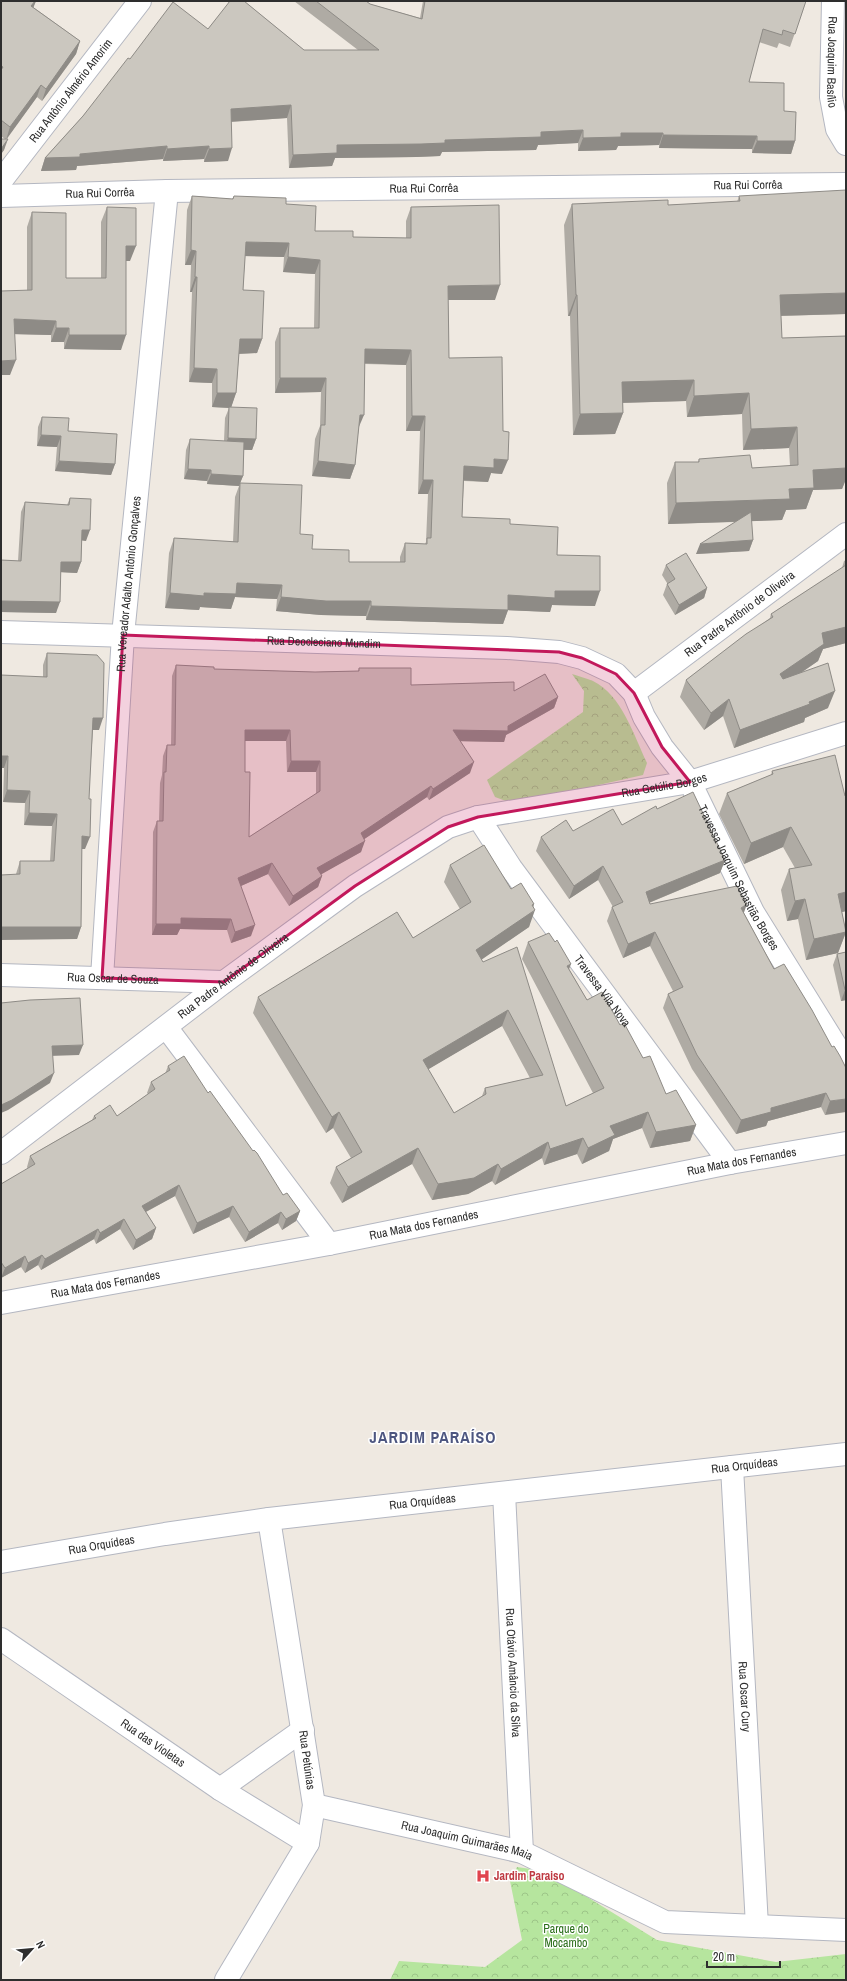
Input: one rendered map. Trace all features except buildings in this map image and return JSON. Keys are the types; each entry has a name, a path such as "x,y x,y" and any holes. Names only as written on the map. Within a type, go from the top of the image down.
{"street":[{"name":"Rua Antônio Almério Amorim","path":"1,181 140,1"},
{"name":"Rua Joaquim Basílio","path":"833,1 831,97 837,129 846,144"},
{"name":"Rua Rui Corrêa","path":"1,196 167,191 846,184"},
{"name":"Rua Vereador Adalto Antônio Gonçalves","path":"102,978 123,635 167,191"},
{"name":"Rua Padre Antônio de Oliveira","path":"634,693 846,534"},
{"name":"Rua Deocleciano Mundim","path":"1,632 508,648 559,652 582,658 616,674 634,693"},
{"name":"Travessa Joaquim Sebastião Borges","path":"634,693 644,717 662,747 690,782 752,912 846,1062"},
{"name":"Rua Getúlio Borges","path":"478,817 690,782 846,733"},
{"name":"Rua Padre Antônio de Oliveira","path":"1,1153 224,982 355,886 448,827 478,817"},
{"name":"Travessa Vila Nova","path":"478,817 511,868 730,1163"},
{"name":"Rua Oscar de Souza","path":"1,975 224,982"},
{"path":"166,1027 329,1244"},
{"name":"Rua Mata dos Fernandes","path":"1,1303 329,1244 730,1163 846,1143"},
{"name":"Rua Orquídeas","path":"1,1562 165,1534 269,1519 846,1454"},
{"name":"Rua Oscar Cury","path":"732,1467 757,1926"},
{"name":"Rua Otávio Amâncio da Silva","path":"504,1493 522,1852"},
{"name":"Rua Petúnias","path":"226,1980 308,1843 314,1805 269,1519"},
{"name":"Rua das Violetas","path":"1,1639 220,1789 308,1843"},
{"path":"220,1789 302,1730"},
{"name":"Rua Joaquim Guimarães Maia","path":"314,1805 522,1852 665,1922 846,1930"}],"highlighted area":[{"path":"123,635 559,652 582,658 616,674 634,693 662,747 690,782 478,817 448,827 355,886 224,982 102,978"}],"green space":[{"path":"572,674 593,681 603,687 612,696 626,717 647,763 643,775 514,804 495,797 487,780 583,712 584,691"},
{"name":"Parque do Mocambo","path":"517,1867 545,1871 657,1940 776,1962 846,1954 846,1980 390,1980 399,1961 485,1967 522,1940 510,1881"}],"place":[{"name":"Jardim Paraiso","path":"483,1876"}],"district":[{"name":"JARDIM PARAÍSO","path":"433,1437"}]}
